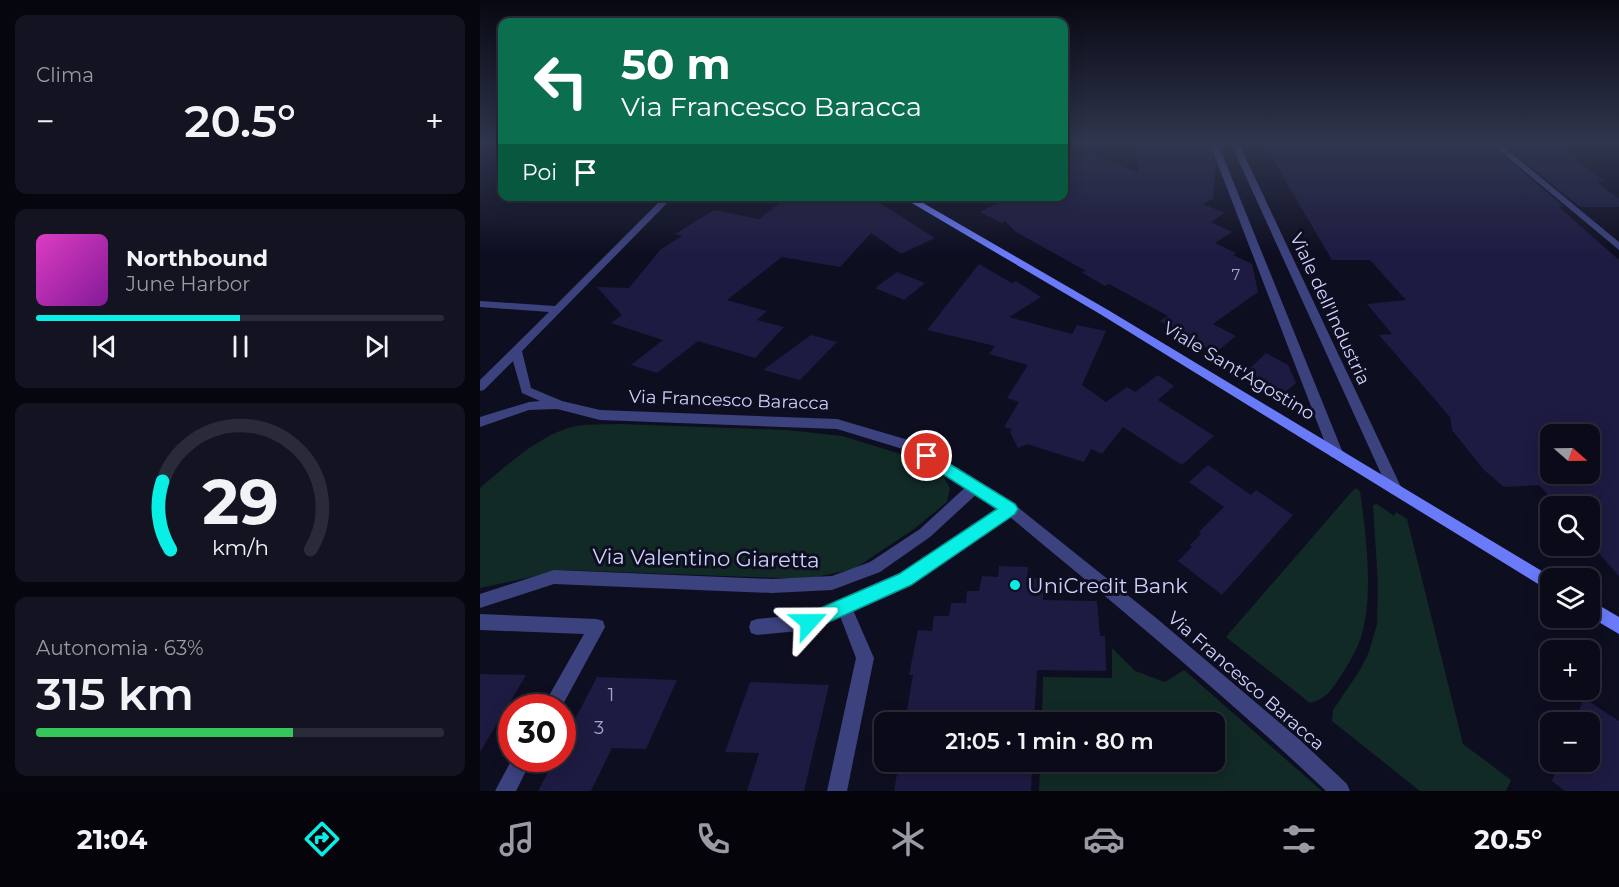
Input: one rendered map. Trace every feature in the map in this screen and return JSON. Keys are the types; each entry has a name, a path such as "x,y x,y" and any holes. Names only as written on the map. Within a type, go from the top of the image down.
{"main road":[{"name":"Viale Sant'Agostino","path":"913,201 1104,312 1540,578"},
{"path":"1600,614 1619,626"}],"street":[{"path":"1229,181 1336,453"},
{"name":"Viale dell'Industria","path":"1252,181 1395,489"},
{"path":"1541,181 1619,247"},
{"path":"480,387 555,309 665,201"},
{"path":"480,304 555,309"},
{"name":"Via Francesco Baracca","path":"516,350 526,390 559,405 600,415 837,424 910,446 1010,509 1149,623 1293,747 1340,791"},
{"path":"480,422 529,406 559,405"},
{"name":"Via Valentino Giaretta","path":"480,601 554,577 772,586 832,583 875,567 925,533 975,487"},
{"path":"757,627 809,622 905,580 1010,509"},
{"path":"837,791 865,658 844,607"},
{"path":"480,622 597,627 559,694"},
{"path":"504,791 515,772"}],"green space":[{"path":"619,424 787,430 842,436 907,456 943,476 950,488 947,502 914,529 854,569 807,579 563,570 480,588 480,488 521,454 556,433 580,425"},
{"path":"1355,488 1360,491 1366,545 1368,584 1365,621 1357,647 1335,684 1325,696 1310,703 1226,637"},
{"path":"1377,504 1394,516 1396,512 1407,519 1463,744 1511,780 1506,791 1420,791 1332,721 1333,710 1360,670 1369,652 1377,624 1378,583 1373,505"},
{"path":"1112,648 1135,671 1165,682 1184,670 1322,791 1039,791 1040,772 1225,772 1225,712 1042,712 1043,677 1112,678"}],"building":[{"path":"1068,181 1215,181 1213,199 1203,204 1225,213 1211,222 1232,232 1215,243 1252,264 1258,292 1213,324 1236,336 1215,353 1160,321 1168,316 1109,284 1105,286 1081,272 1086,271 1016,232 1005,221 1002,223 980,212 1002,201 1068,201"},
{"path":"1286,181 1533,181 1619,260 1619,576 1600,554 1600,496 1549,496 1539,485 1504,487 1484,470 1452,430 1450,417 1379,335 1392,334 1367,304 1406,300 1370,260 1332,260"},
{"path":"1548,181 1604,181 1596,181 1619,199 1619,207 1580,207"},
{"path":"782,201 877,201 935,238 901,254 871,233 840,267 782,257 727,300 767,311 757,320 784,327 755,358 698,341 657,373 631,365 663,340 611,323 622,315 597,287 629,288 661,249 682,236 675,234 714,210 759,219"},
{"path":"979,264 1012,283 1016,281 1041,297 1009,317 1072,334 1077,325 1106,331 1082,385 1106,402 1127,387 1135,392 1158,375 1174,386 1158,400 1214,436 1182,465 1123,427 1102,454 1091,449 1084,462 1027,444 1018,448 1010,432 1012,429 1004,427 1019,402 1007,398 1028,365 989,354 995,346 927,330"},
{"path":"897,272 925,283 904,300 875,288"},
{"path":"811,335 837,342 800,380 763,370"},
{"path":"1266,353 1288,365 1296,383 1284,393 1247,371"},
{"path":"1208,465 1251,495 1256,490 1293,515 1222,595 1178,561 1192,547 1190,545 1201,534 1199,532 1224,507 1189,482"},
{"path":"999,566 1028,567 1027,578 1044,579 1043,600 1097,601 1100,636 1105,636 1106,671 1037,670 1035,712 907,712 913,675 909,675 918,630 932,631 934,616 949,616 951,603 966,603 967,591 979,591 982,576 998,577"},
{"path":"480,674 526,675 515,694 498,694 498,722 480,752"},
{"path":"597,677 677,680 646,749 612,748 591,791 538,791 548,772 576,772 576,717"},
{"path":"750,682 829,685 804,791 747,791 759,753 725,752"},
{"path":"1583,700 1587,700 1619,721 1619,791 1565,791 1552,781 1555,772 1600,772 1600,712 1578,712"},
{"path":"897,772 1032,772 1031,791 894,791"}],"place":[{"name":"UniCredit Bank","path":"1015,585"}],"route":[{"path":"809,622 905,580 1010,509 927,456"}]}
